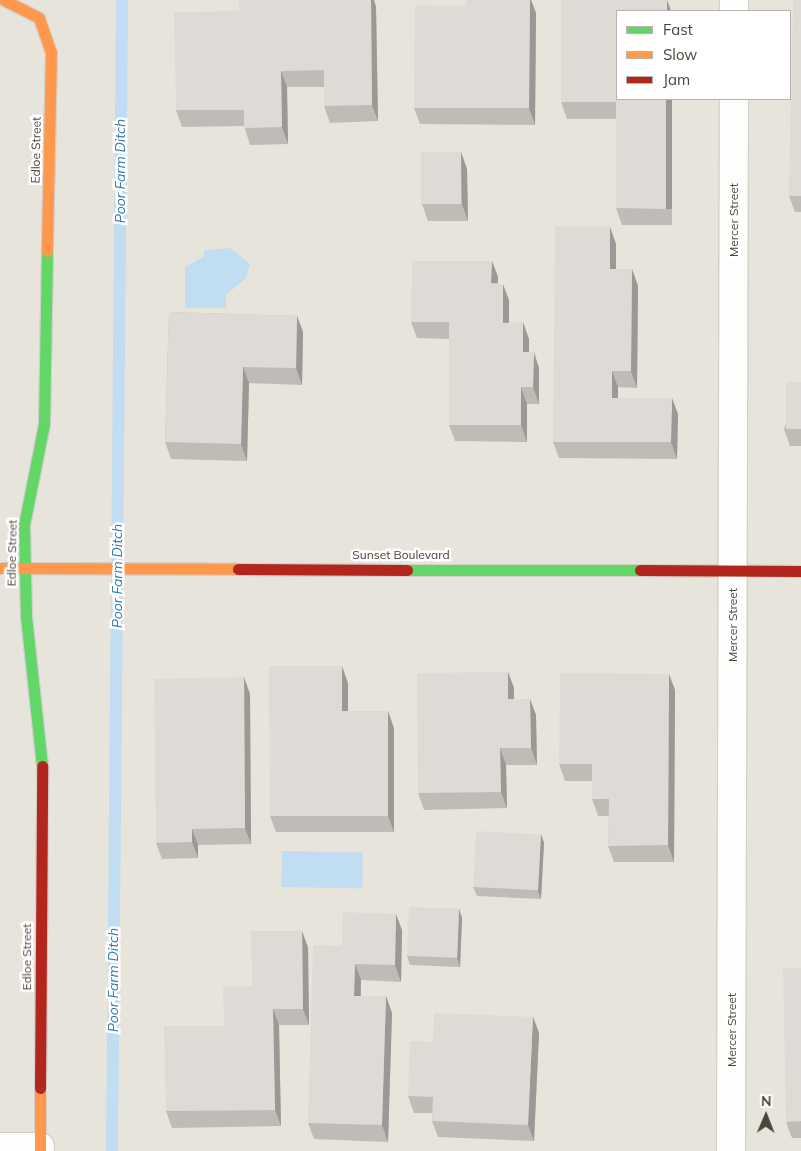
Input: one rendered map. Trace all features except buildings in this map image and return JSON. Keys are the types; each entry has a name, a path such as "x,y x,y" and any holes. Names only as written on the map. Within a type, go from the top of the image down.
{"street":[{"name":"Edloe Street","path":"4,0 39,18 51,52 44,424 24,525 24,568 42,739 40,1149"},
{"name":"Mercer Street","path":"731,1151 734,100"},
{"name":"Sunset Boulevard","path":"0,568 164,567 801,571"},
{"path":"0,1147 40,1149"}],"shaded area":[{"path":"0,0 801,0 801,1151 0,1151"}],"water":[{"path":"230,248 250,264 246,278 226,295 226,308 185,308 185,267 203,257 205,250"},
{"path":"282,851 363,852 362,888 281,887"}],"waterway":[{"name":"Poor Farm Ditch","path":"112,1151 122,0"}],"traffic: fast":[{"path":"42,766 26,616 24,525 44,424 47,251"},
{"path":"407,570 640,570"}],"traffic: slow":[{"path":"4,0 39,18 51,52 47,251"},
{"path":"0,568 238,569"},
{"path":"40,1088 40,1151"}],"traffic: jam":[{"path":"238,569 407,570"},
{"path":"640,570 801,571"},
{"path":"40,1088 42,766"}]}
